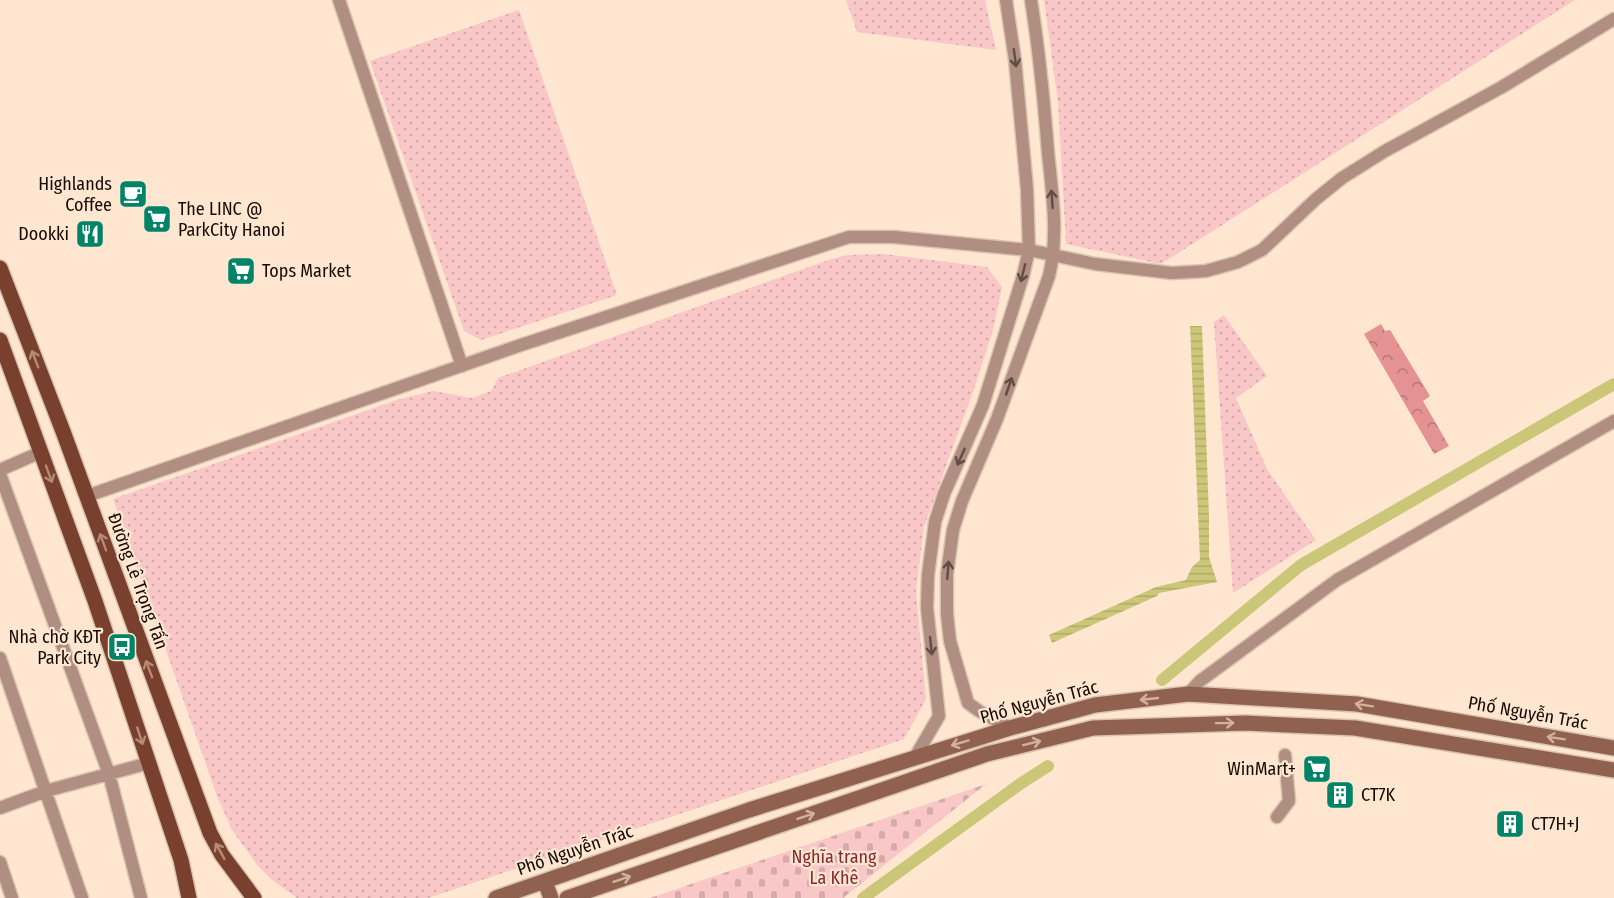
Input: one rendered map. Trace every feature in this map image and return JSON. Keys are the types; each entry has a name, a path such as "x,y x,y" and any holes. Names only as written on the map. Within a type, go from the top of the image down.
{"main road":[{"name":"Đường Lê Trọng Tấn","path":"0,268 87,496 210,833 222,855 254,898"},
{"path":"0,340 95,601 181,860 189,898"},
{"name":"Phố Nguyễn Trác","path":"496,898 749,810 1010,728 1095,705 1188,694 1357,704 1614,748"},
{"name":"Phố Nguyễn Trác","path":"567,898 987,754 1094,728 1245,723 1355,728 1614,770"},
{"path":"545,882 551,898"}],"street":[{"path":"339,0 462,366"},
{"path":"915,757 939,716 927,608 928,575 935,522 944,494 983,405 1029,250 1028,199 1020,107 1006,0"},
{"path":"1010,728 968,703 950,641 947,574 953,530 962,501 997,419 1049,276 1054,255 1052,188 1040,57 1031,0"},
{"path":"87,496 462,366 849,237 894,237 1029,250 1095,264 1172,273 1206,271 1238,262 1262,250 1342,178 1385,151 1502,87 1614,19"},
{"path":"1188,694 1200,681 1337,580 1614,421"},
{"path":"0,470 41,452"},
{"path":"0,474 109,774 141,898"},
{"path":"0,658 82,898"},
{"path":"1277,817 1289,801 1286,755"},
{"path":"0,807 46,791 149,763"},
{"path":"0,862 12,898"}],"green space":[{"path":"846,0 985,0 996,50 857,32"},
{"path":"1044,0 1575,0 1161,264 1066,244 1058,102"},
{"path":"519,10 617,295 481,340 464,331 370,61"},
{"path":"884,254 987,267 1002,287 993,330 974,389 924,527 916,591 926,699 904,739 428,898 297,898 272,880 258,866 232,830 217,796 113,499 397,400 433,391 472,398 491,391 498,378 831,259 848,255"},
{"path":"1224,315 1267,376 1236,398 1267,469 1316,540 1233,593 1214,322"},
{"path":"1381,324 1385,331 1390,330 1430,396 1423,401 1449,446 1434,454 1364,334"},
{"name":"Nghĩa trang La Khê","path":"986,784 843,898 650,898"}],"shaded area":[{"path":"1190,326 1202,326 1209,557 1217,582 1159,593 1157,596 1052,643 1049,635 1156,587 1186,580 1192,567 1200,560"}],"waterway":[{"path":"1162,680 1301,565 1614,384"},
{"path":"863,898 1048,766"}],"place":[{"name":"Highlands Coffee","path":"133,194"},
{"name":"The LINC @ ParkCity Hanoi","path":"157,219"},
{"name":"Dookki","path":"90,234"},
{"name":"Tops Market","path":"241,271"},
{"name":"Nhà chờ KĐT Park City","path":"122,647"},
{"name":"WinMart+","path":"1317,769"},
{"name":"CT7K","path":"1340,795"},
{"name":"CT7H+J","path":"1510,824"}]}
